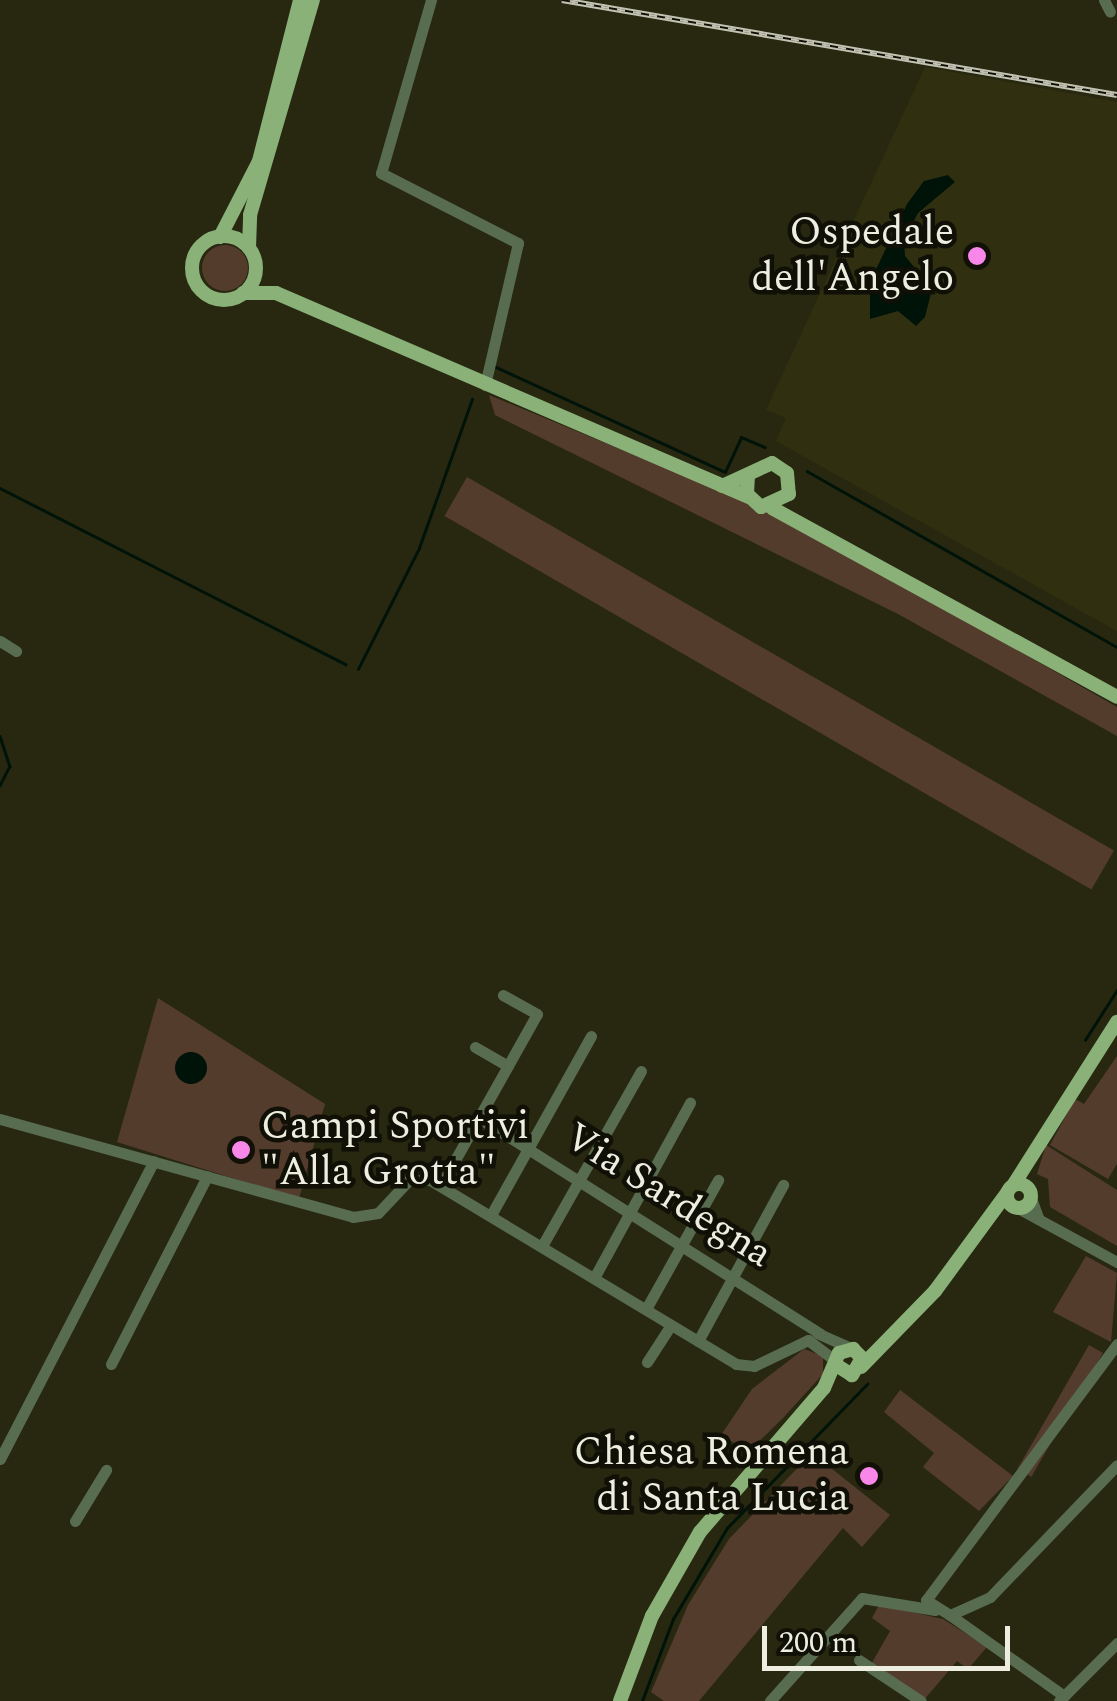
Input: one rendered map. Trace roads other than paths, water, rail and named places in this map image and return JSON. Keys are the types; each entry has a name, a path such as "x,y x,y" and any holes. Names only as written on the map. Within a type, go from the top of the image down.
{"main road":[{"path":"276,293 256,266 249,248 250,216 288,76 300,0"},
{"path":"312,0 246,196 220,237 196,254 196,283 216,299 276,293 711,486 749,497 1117,697"},
{"path":"220,237 249,248"},
{"path":"244,294 256,266"},
{"path":"711,486 778,465 796,521"},
{"path":"748,476 749,497"},
{"path":"772,508 790,494"},
{"path":"843,1365 902,1329 988,1220 1019,1197 1046,1131 1117,1022"},
{"path":"620,1701 672,1578 852,1349 902,1329"},
{"path":"843,1365 852,1349"}],"street":[{"path":"431,0 381,173 518,242 485,385"},
{"path":"0,641 16,651"},
{"path":"441,1185 537,1014 503,995"},
{"path":"491,1216 590,1036"},
{"path":"475,1048 508,1066"},
{"path":"542,1246 640,1071"},
{"path":"594,1278 690,1103"},
{"name":"Via Sardegna","path":"479,1118 631,1210 820,1334 852,1349"},
{"path":"0,1120 366,1218 409,1180 441,1185 698,1341 748,1366 812,1340 843,1365"},
{"path":"0,1459 154,1161"},
{"path":"111,1364 207,1176"},
{"path":"646,1310 718,1180"},
{"path":"698,1341 783,1185"},
{"path":"272,1210 279,1196"},
{"path":"1019,1197 1038,1217 1117,1262"},
{"path":"647,1362 671,1325"},
{"path":"781,1350 800,1335 820,1334"},
{"path":"904,1602 950,1556 1068,1422 1117,1344"},
{"path":"980,1633 976,1619 990,1597 1117,1465"},
{"path":"74,1521 106,1470"},
{"path":"936,1610 924,1594 950,1556"},
{"path":"955,1614 990,1597"},
{"path":"770,1701 858,1601 904,1602 955,1614 1062,1699 1117,1643"},
{"path":"1104,1656 1117,1667"},
{"path":"859,1660 921,1701"}],"waterway":[{"path":"496,367 725,472 741,437 765,447"},
{"path":"358,669 419,548 472,399"},
{"path":"807,471 1117,647"},
{"path":"0,488 346,664"},
{"path":"0,736 10,766 0,786"},
{"path":"1085,1040 1117,990"},
{"path":"642,1701 673,1619 727,1528 867,1384"}],"railway":[{"path":"562,0 1117,95"}],"place":[{"name":"Ospedale dell'Angelo","path":"977,256"},
{"name":"Campi Sportivi \"Alla Grotta\"","path":"241,1150"},
{"name":"Chiesa Romena di Santa Lucia","path":"869,1476"}]}
